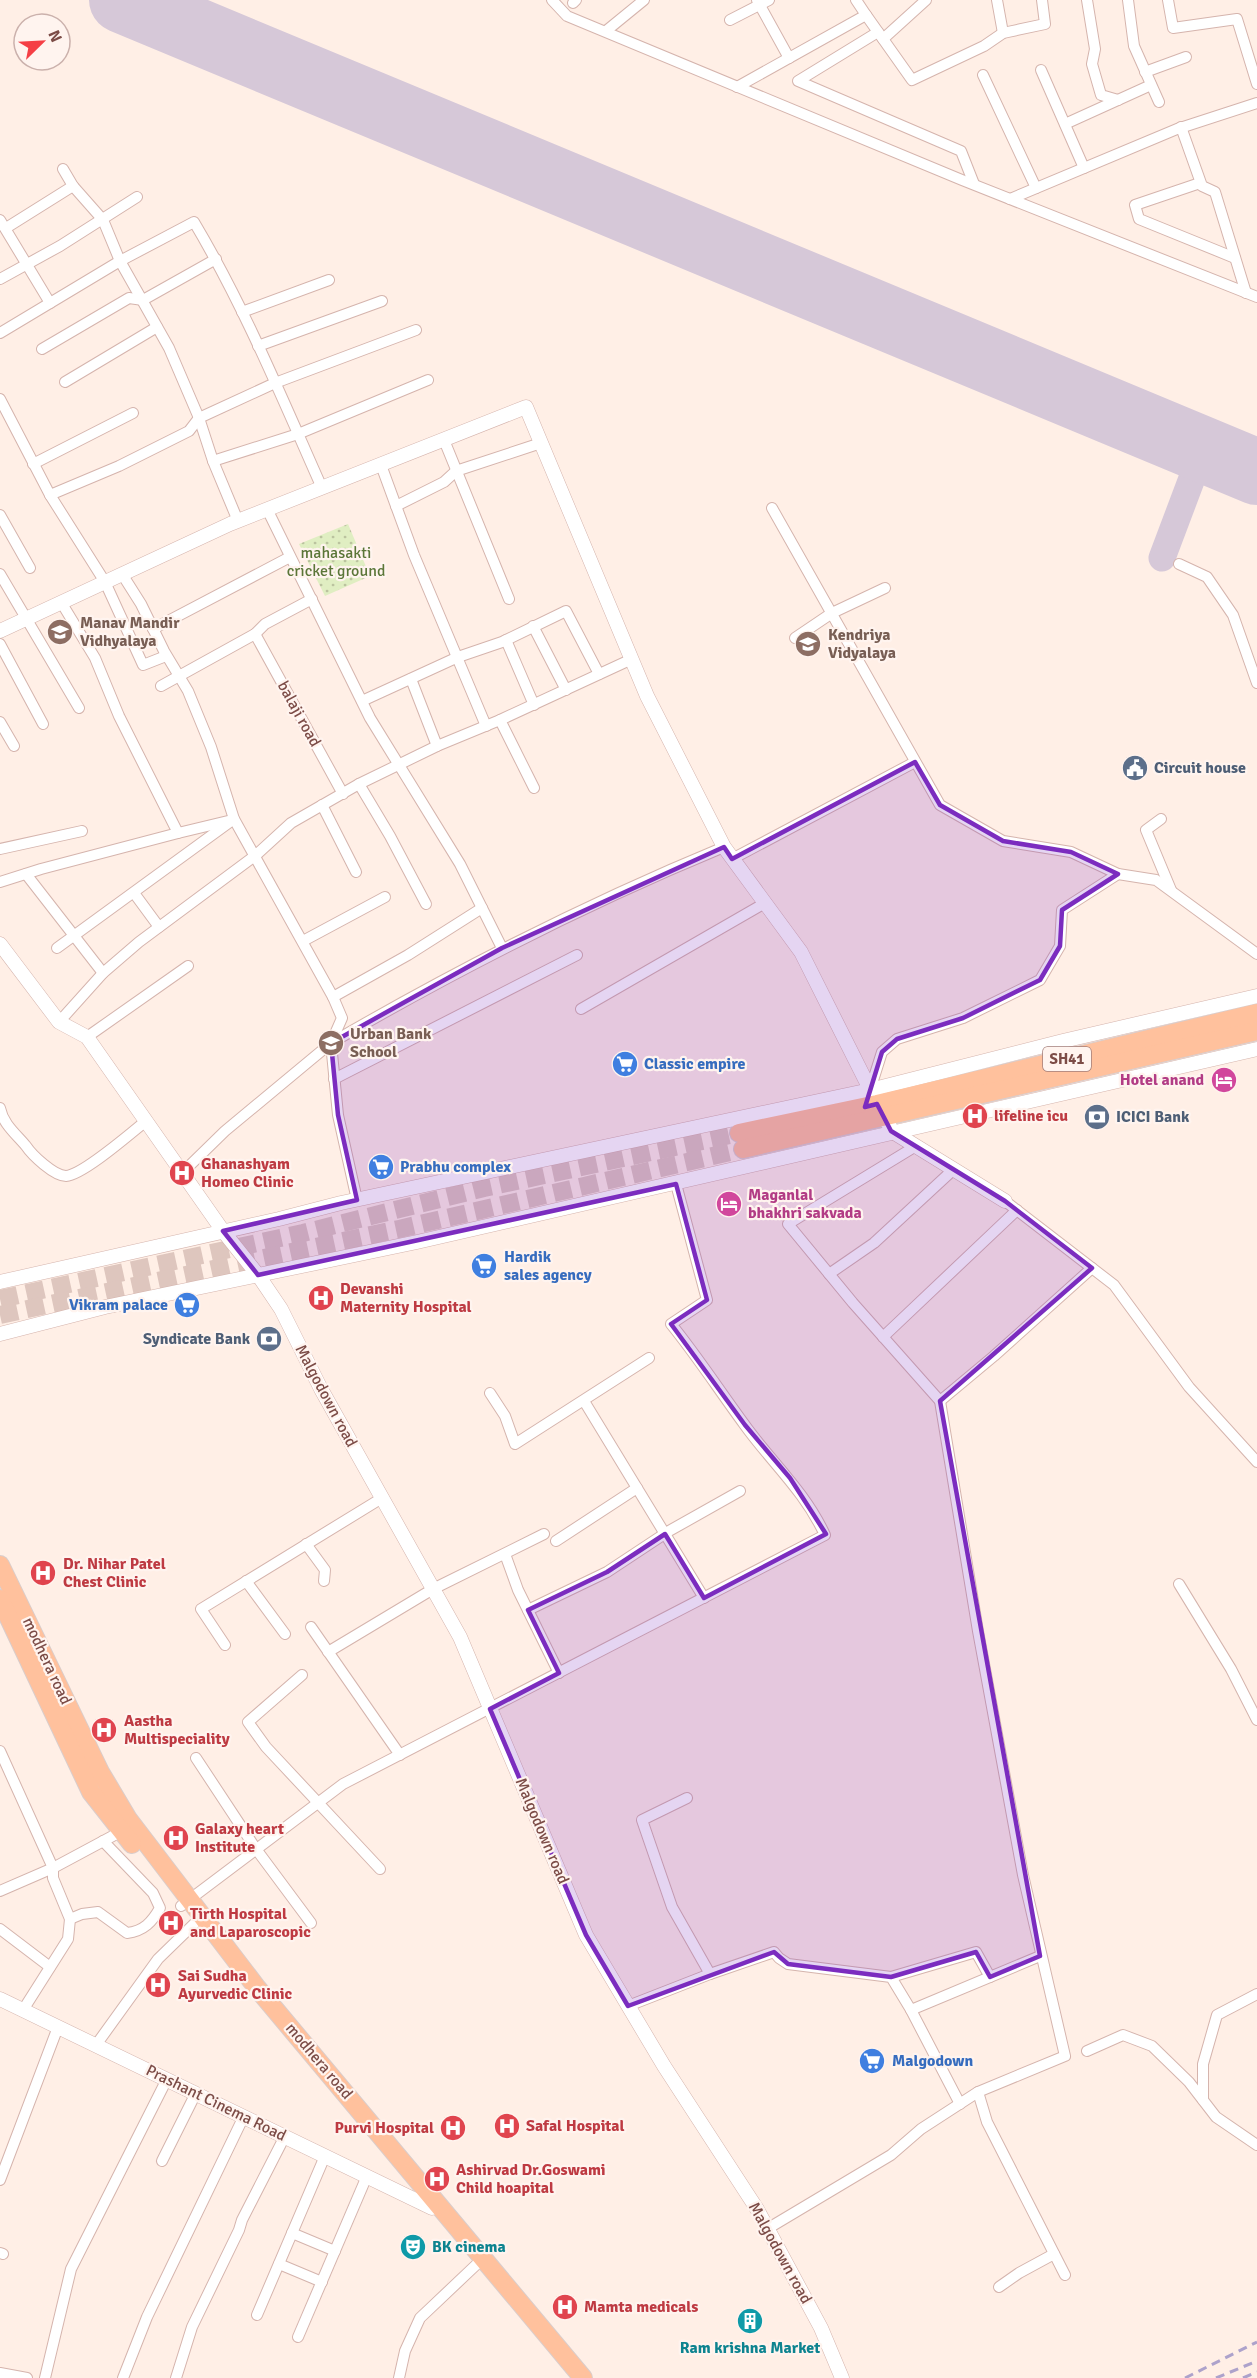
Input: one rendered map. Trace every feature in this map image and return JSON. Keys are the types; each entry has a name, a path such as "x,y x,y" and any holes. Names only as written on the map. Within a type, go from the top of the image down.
{"main road":[{"name":"SH41","path":"881,1111 1257,1013"},
{"name":"SH41","path":"747,1135 881,1111 1257,1031"},
{"name":"modhera road","path":"0,1565 100,1772 128,1819 185,1903 583,2378"},
{"path":"0,1599 91,1792 185,1903 195,1923 258,2003 432,2208 568,2378"}],"street":[{"path":"552,0 567,16 1010,199 1257,297"},
{"path":"606,31 644,0"},
{"path":"858,0 880,36 912,80 984,46 1003,33 1045,24 1042,0"},
{"path":"926,0 880,36 798,81 962,151 974,184"},
{"path":"997,0 1003,33"},
{"path":"1087,0 1095,49 1092,64 1101,95 1118,100"},
{"path":"1128,0 1134,46 1158,102"},
{"path":"1167,0 1173,28 1237,19 1257,84"},
{"path":"730,20 762,2 789,58"},
{"path":"737,87 866,15"},
{"path":"1145,72 1186,57"},
{"path":"1041,70 1084,168"},
{"path":"983,75 1036,188"},
{"path":"1065,124 1151,86"},
{"path":"1010,199 1181,127 1257,103"},
{"path":"1181,127 1200,183 1215,192 1246,293"},
{"path":"63,169 73,186 103,220 120,261 158,327 199,418 238,521"},
{"path":"1200,183 1135,205 1139,219 1235,258"},
{"path":"50,303 3,224 73,186"},
{"path":"0,279 103,220 137,197"},
{"path":"0,333 120,261 194,222 216,259 242,312 322,488"},
{"path":"42,349 129,298 142,300 216,259"},
{"path":"242,312 328,280"},
{"path":"258,346 382,301"},
{"path":"65,382 158,327"},
{"path":"50,495 189,431 199,418 275,383 416,330"},
{"path":"213,460 298,434 428,380"},
{"path":"0,399 50,495 105,582 143,665 166,656"},
{"path":"0,630 238,521 526,407 647,696 724,847 801,952 881,1111 916,1146 1005,1201 1114,1285 1189,1387 1257,1462"},
{"path":"33,464 133,413"},
{"path":"444,440 509,599"},
{"path":"396,506 444,482 456,471 541,443"},
{"path":"381,465 414,555 486,726"},
{"path":"772,508 940,805 1003,841 1071,852 1118,874 1156,880 1257,954"},
{"path":"267,509 362,701 460,864 502,948"},
{"path":"0,515 30,568"},
{"path":"153,629 290,557"},
{"path":"1179,564 1207,577 1233,615 1257,683"},
{"path":"0,574 79,708"},
{"path":"122,574 166,656 188,691 211,747 234,819 303,941 342,1018 331,1043 338,1115 357,1200"},
{"path":"795,638 832,613 885,588"},
{"path":"161,686 255,634 265,624 312,599"},
{"path":"61,602 95,658 119,716 178,833"},
{"path":"362,701 458,657 506,640 566,611 599,674"},
{"path":"533,626 566,690"},
{"name":"balaji road","path":"255,634 343,794"},
{"path":"506,640 534,705"},
{"path":"0,644 43,724"},
{"path":"59,1022 103,973 159,927 256,855 291,823 359,784 437,746 534,705 632,659"},
{"path":"411,678 437,746"},
{"path":"500,720 534,788"},
{"path":"0,722 14,746"},
{"path":"732,859 915,762"},
{"path":"359,784 426,904"},
{"path":"322,805 356,872"},
{"path":"0,882 234,819"},
{"path":"57,948 234,819"},
{"path":"1161,819 1146,830 1171,890"},
{"path":"0,849 82,831"},
{"path":"182,1173 225,1131 331,1043 502,948 651,877 724,847"},
{"path":"26,874 103,973"},
{"path":"881,1111 882,1052 897,1039 963,1018 1040,980 1060,946 1062,910 1118,874"},
{"path":"134,892 159,927"},
{"path":"303,941 385,897"},
{"path":"581,1009 765,903"},
{"path":"333,997 408,955 482,909"},
{"path":"0,944 59,1022 87,1036 223,1231"},
{"path":"334,1079 577,955"},
{"path":"87,1036 188,966"},
{"path":"0,1334 105,1307 397,1247 751,1166 881,1111 1063,1041 1257,996"},
{"path":"881,1111 1257,1049"},
{"path":"0,1108 2,1118 31,1153 62,1175 69,1176 94,1162 146,1121"},
{"path":"0,1282 357,1200 747,1135 751,1166"},
{"path":"767,2229 891,2155 921,2128 978,2092 1065,2056 1023,1875 978,1631 940,1401 788,1224 916,1146"},
{"path":"829,1274 874,1243 954,1169"},
{"path":"185,1903 343,1784 825,1535 790,1478 745,1425 706,1367 671,1324 707,1300 676,1184"},
{"path":"883,1336 1017,1210"},
{"name":"Malgodown road","path":"223,1231 258,1275 281,1309 321,1389 460,1637 586,1935 664,2066 721,2152 767,2229 821,2328 842,2378"},
{"path":"940,1401 1092,1268"},
{"path":"490,1393 505,1416 515,1444 649,1358"},
{"path":"584,1401 704,1598"},
{"path":"556,1541 637,1488"},
{"path":"528,1610 607,1572 665,1534 740,1491"},
{"path":"225,1645 201,1609 382,1498"},
{"path":"328,1652 433,1589 544,1534"},
{"path":"306,1544 325,1570 324,1581"},
{"path":"505,1554 528,1610 559,1673"},
{"path":"246,1581 285,1634"},
{"path":"1179,1584 1231,1669 1257,1720"},
{"path":"311,1627 400,1755"},
{"path":"302,1675 248,1722 266,1747 380,1869"},
{"path":"0,1750 53,1868 53,1878 70,1919 68,1939 23,2010"},
{"path":"196,1758 256,1849 310,1923"},
{"path":"687,1798 642,1820 672,1908 710,1974"},
{"path":"0,1891 53,1868 122,1831"},
{"path":"70,1919 82,1914 98,1912 127,1933 139,1932 152,1921 160,1908 153,1893 103,1841"},
{"path":"96,2044 158,1959 195,1923"},
{"path":"0,1929 50,1967"},
{"path":"628,2006 774,1952 789,1964 891,1977 976,1952 990,1977"},
{"path":"911,2010 1040,1956"},
{"path":"891,1977 960,2103"},
{"path":"1203,2100 1203,2064 1217,2015 1257,1994"},
{"name":"Prashant Cinema Road","path":"0,1999 432,2208"},
{"path":"0,2180 58,2026"},
{"path":"1087,2051 1123,2035 1152,2046 1189,2082 1216,2117 1257,2145"},
{"path":"45,2378 71,2269 166,2079"},
{"path":"978,2092 987,2122 1065,2275"},
{"path":"162,2161 196,2093"},
{"path":"123,2378 147,2317 244,2116"},
{"path":"176,2378 192,2327 242,2220 285,2136"},
{"path":"257,2315 325,2156"},
{"path":"298,2337 367,2176"},
{"path":"292,2233 335,2251"},
{"path":"999,2287 1054,2254"},
{"path":"279,2264 322,2282"},
{"path":"399,2378 405,2351 420,2318 477,2264"},
{"path":"0,2373 27,2378"}],"highlighted area":[{"path":"915,762 940,805 1003,841 1071,852 1118,874 1062,910 1060,946 1040,980 963,1018 897,1039 882,1052 865,1107 877,1104 891,1131 1005,1201 1092,1268 940,1401 1040,1956 990,1977 976,1952 891,1977 788,1964 774,1952 628,2006 586,1935 490,1709 559,1673 528,1610 607,1572 665,1534 704,1598 826,1534 790,1478 745,1425 671,1324 707,1300 676,1184 258,1275 223,1231 357,1200 338,1115 331,1043 502,948 724,847 732,859"}],"green space":[{"name":"mahasakti cricket ground","path":"348,524 370,576 325,596 299,544"}],"taxiway":[{"path":"1162,558 1203,449"}],"runway":[{"path":"122,0 1257,472"}],"tunnel":[{"path":"0,1299 303,1233 484,1188 739,1133"},
{"path":"0,1315 399,1229 743,1149"}],"railway":[{"path":"1185,2378 1257,2342"},
{"path":"1216,2378 1257,2361"},
{"path":"1243,2378 1257,2372"}],"place":[{"name":"Manav Mandir Vidhyalaya","path":"60,632"},
{"name":"Kendriya Vidyalaya","path":"808,644"},
{"name":"Circuit house","path":"1135,768"},
{"name":"Urban Bank School","path":"331,1043"},
{"name":"Classic empire","path":"625,1064"},
{"name":"Hotel anand","path":"1224,1080"},
{"name":"lifeline icu","path":"975,1116"},
{"name":"ICICI Bank","path":"1097,1117"},
{"name":"Prabhu complex","path":"381,1167"},
{"name":"Ghanashyam Homeo Clinic","path":"182,1173"},
{"name":"Maganlal bhakhri sakvada","path":"729,1204"},
{"name":"Hardik sales agency","path":"484,1266"},
{"name":"Devanshi Maternity Hospital","path":"321,1298"},
{"name":"Vikram palace","path":"187,1305"},
{"name":"Syndicate Bank","path":"269,1339"},
{"name":"Dr. Nihar Patel Chest Clinic","path":"43,1573"},
{"name":"Aastha Multispeciality","path":"104,1730"},
{"name":"Galaxy heart Institute","path":"176,1838"},
{"name":"Tirth Hospital and Laparoscopic","path":"171,1923"},
{"name":"Sai Sudha Ayurvedic Clinic","path":"158,1985"},
{"name":"Malgodown","path":"872,2061"},
{"name":"Safal Hospital","path":"507,2126"},
{"name":"Purvi Hospital","path":"453,2128"},
{"name":"Ashirvad Dr.Goswami Child hoapital","path":"437,2179"},
{"name":"BK cinema","path":"413,2247"},
{"name":"Mamta medicals","path":"565,2307"},
{"name":"Ram krishna Market","path":"750,2321"}]}
